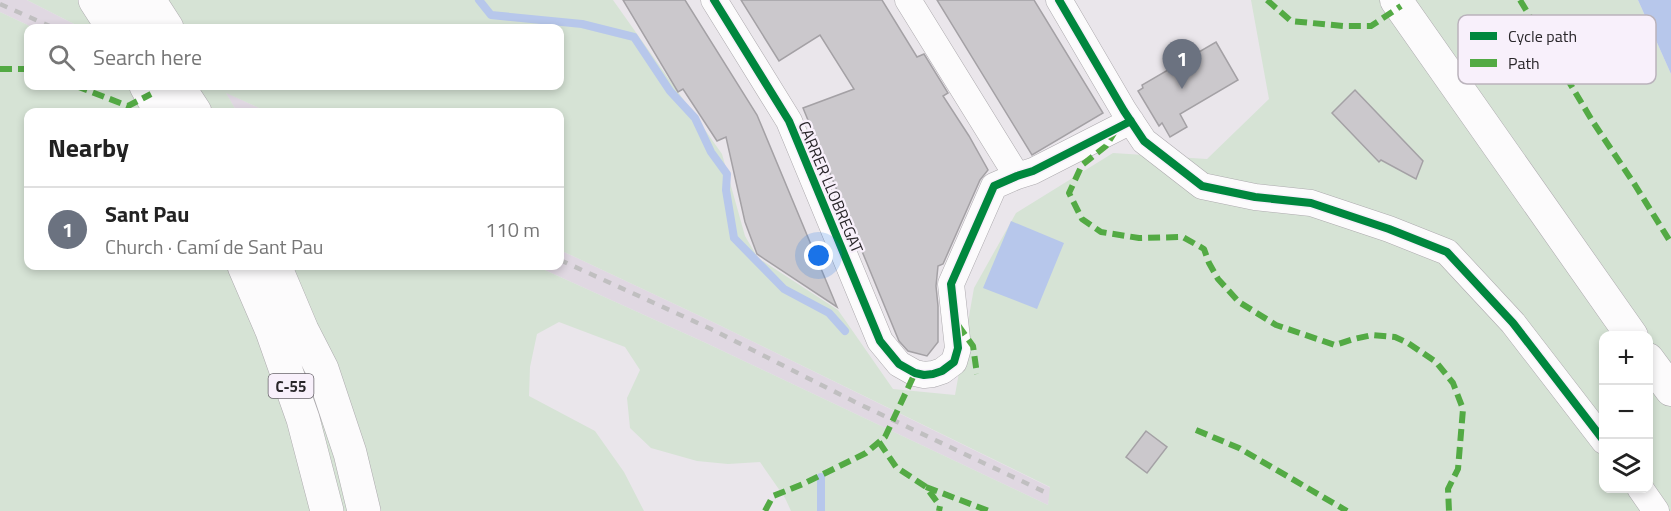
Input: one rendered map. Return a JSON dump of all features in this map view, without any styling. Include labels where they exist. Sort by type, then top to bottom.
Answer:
[{"type":"highway","points":[[95,0],[110,24]]},
{"type":"highway","points":[[122,0],[137,24]]},
{"type":"highway","points":[[149,0],[164,24]]},
{"type":"highway","points":[[148,90],[159,108]]},
{"type":"highway","points":[[181,90],[192,108]]},
{"type":"highway","points":[[203,90],[214,108]]},
{"type":"highway","name":"C-55","points":[[245,270],[272,331],[303,419],[327,511]]},
{"type":"highway","name":"C-55","points":[[277,270],[302,330],[322,369],[351,453],[364,511]]},
{"type":"highway","points":[[290,270],[296,282],[322,369]]},
{"type":"main road","points":[[1396,0],[1628,331]]},
{"type":"main road","points":[[1653,366],[1671,390]]},
{"type":"street","name":"CARRER LLOBREGAT","points":[[714,0],[789,121],[880,341],[899,364],[915,373],[933,374],[954,362],[958,348],[951,284],[994,186],[1017,176]]},
{"type":"street","points":[[908,0],[1017,176],[1033,171],[1131,121]]},
{"type":"street","points":[[1059,0],[1144,141],[1202,186],[1255,197],[1311,203],[1389,229],[1447,252],[1514,323],[1602,439]]},
{"type":"street","points":[[1643,493],[1656,511]]},
{"type":"shaded area","points":[[0,0],[27,0],[74,24],[26,24],[0,12]]},
{"type":"shaded area","points":[[225,92],[259,108],[235,108]]},
{"type":"shaded area","points":[[564,252],[715,323],[1051,488],[1048,505],[706,343],[545,270],[564,270]]},
{"type":"green space","points":[[27,0],[613,0],[722,154],[745,236],[758,258],[838,310],[893,389],[955,395],[974,288],[1016,213],[1113,153],[1207,159],[1269,99],[1251,0],[1638,0],[1645,15],[1458,15],[1458,84],[1656,84],[1656,40],[1671,74],[1671,511],[791,511],[785,498],[760,462],[728,464],[697,461],[651,448],[630,428],[627,398],[640,370],[625,347],[559,322],[537,334],[530,367],[529,396],[595,431],[624,472],[644,511],[0,511],[0,12],[26,24],[24,90],[564,90],[564,24],[74,24]],"holes":[[[226,93],[259,108],[564,108],[564,252],[1050,487],[1048,505],[706,343],[545,270],[24,270],[24,108],[235,108]]]},
{"type":"water","points":[[1638,0],[1671,0],[1671,74],[1656,40],[1656,15],[1645,15]]},
{"type":"water","points":[[1011,221],[1064,243],[1037,309],[983,288]]},
{"type":"building","points":[[623,0],[685,0],[757,115],[837,307],[757,254],[745,222],[726,137],[717,141],[683,89],[678,92]]},
{"type":"building","points":[[741,0],[882,0],[917,57],[924,54],[948,93],[943,96],[988,170],[980,180],[943,264],[938,266],[936,286],[938,342],[927,356],[908,351],[899,341],[803,108],[854,89],[820,35],[779,61]]},
{"type":"building","points":[[937,0],[1034,0],[1103,113],[1032,155]]},
{"type":"building","points":[[1216,42],[1238,80],[1180,114],[1187,127],[1170,137],[1162,123],[1159,126],[1138,91],[1143,88],[1142,85]]},
{"type":"building","points":[[1355,90],[1423,161],[1416,179],[1381,160],[1379,162],[1332,113]]},
{"type":"building","points":[[1146,431],[1167,447],[1147,473],[1126,457]]},
{"type":"waterway","points":[[479,0],[491,15],[582,24],[634,37],[670,91],[695,118],[711,152],[727,174],[726,190],[734,238],[784,289],[829,313],[845,331]]},
{"type":"waterway","points":[[821,477],[821,511]]},
{"type":"railway","points":[[0,4],[45,24]]},
{"type":"railway","points":[[564,262],[711,329],[857,403],[1049,494]]},
{"type":"marked path","points":[[1267,0],[1291,21],[1343,26],[1371,26],[1401,6]]},
{"type":"marked path","points":[[1520,0],[1529,15]]},
{"type":"marked path","points":[[0,69],[24,69]]},
{"type":"marked path","points":[[1570,84],[1671,243]]},
{"type":"marked path","points":[[86,90],[128,106],[151,94]]},
{"type":"marked path","points":[[1116,130],[1106,146],[1082,165],[1069,193],[1082,219],[1101,232],[1139,238],[1183,237],[1204,249],[1218,279],[1239,302],[1276,325],[1335,345],[1372,335],[1395,337],[1436,362],[1453,383],[1463,409],[1458,469],[1448,489],[1449,511]]},
{"type":"marked path","points":[[958,325],[973,346],[977,374]]},
{"type":"marked path","points":[[765,511],[773,496],[866,453],[885,437],[915,373]]},
{"type":"marked path","points":[[1196,430],[1239,448],[1347,511]]},
{"type":"marked path","points":[[879,442],[896,467],[926,487],[940,506],[939,511]]},
{"type":"marked path","points":[[926,487],[989,511]]},
{"type":"cycle path","points":[[714,0],[789,121],[880,341],[899,364],[915,373],[933,374],[942,371],[954,362],[958,348],[951,284],[994,186],[1033,171],[1131,121]]},
{"type":"cycle path","points":[[1059,0],[1144,141],[1202,186],[1255,197],[1311,203],[1389,229],[1447,252],[1513,323],[1602,439]]},
{"type":"place","name":"Sant Pau","points":[[1182,89]]}]
